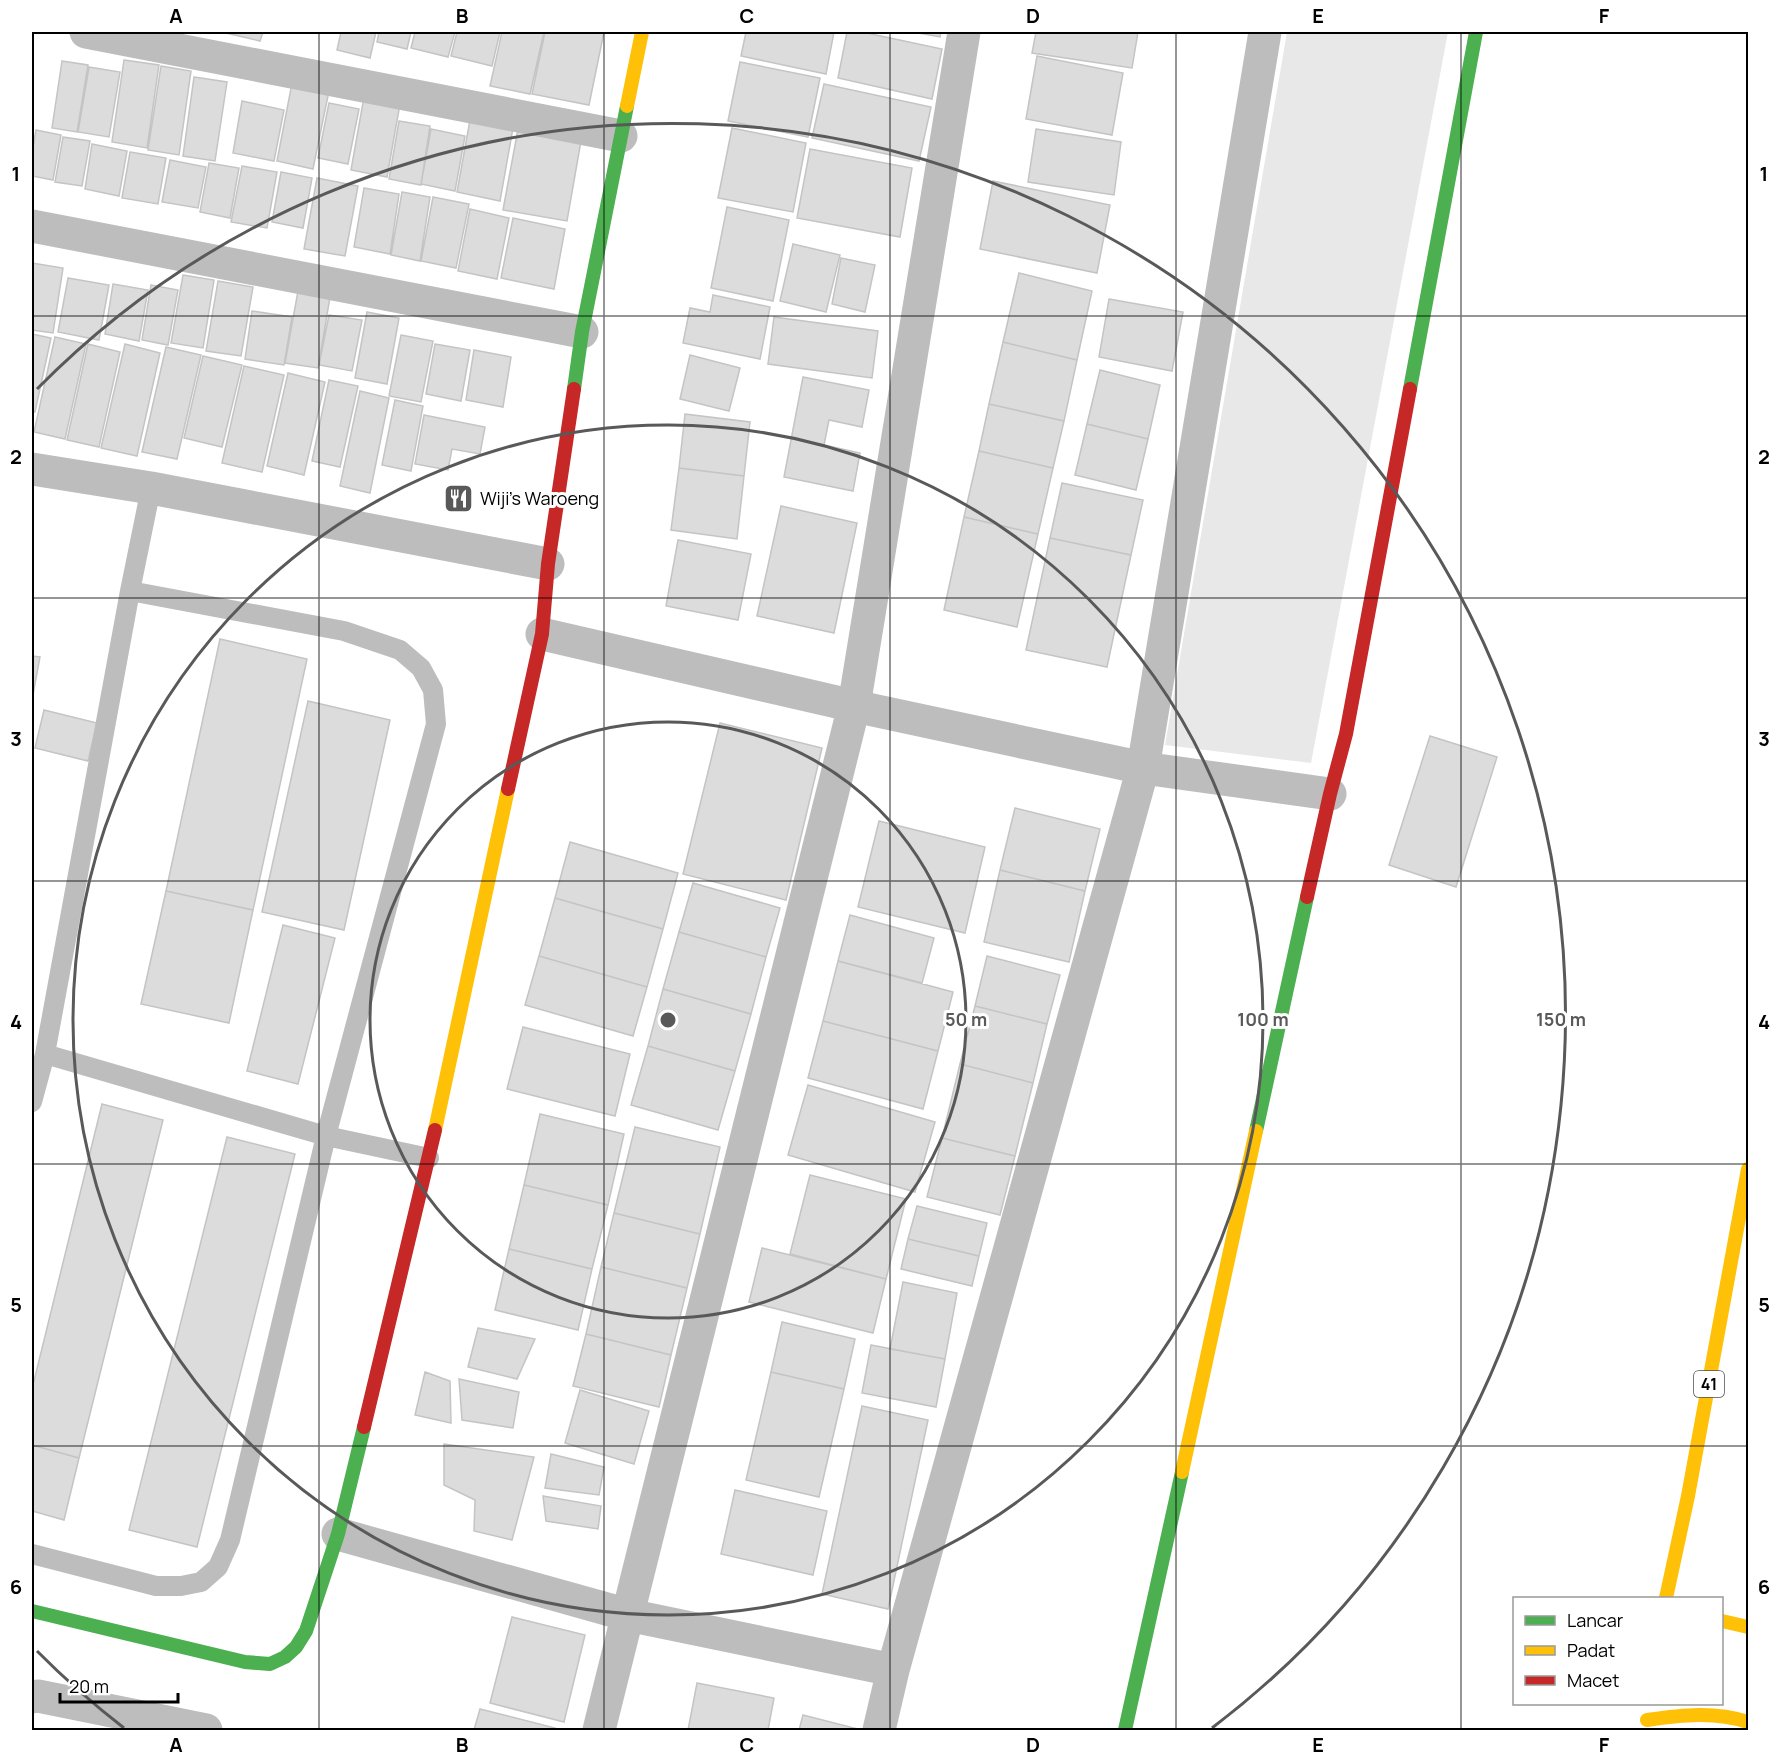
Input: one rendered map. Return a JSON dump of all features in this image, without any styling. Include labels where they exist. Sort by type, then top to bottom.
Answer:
[{"type":"main road","points":[[32,1611],[245,1662],[270,1664],[285,1657],[296,1647],[306,1631],[338,1534],[429,1158],[542,634],[548,564],[582,332],[642,32]]},
{"type":"main road","points":[[1125,1731],[1330,795],[1346,734],[1476,32]]},
{"type":"main road","name":"41","points":[[1666,1597],[1688,1496],[1749,1169]]},
{"type":"main road","points":[[1669,1580],[1682,1593]]},
{"type":"main road","points":[[1723,1621],[1749,1627]]},
{"type":"main road","points":[[1650,1705],[1646,1725],[1701,1713],[1730,1715],[1749,1722]]},
{"type":"street","points":[[86,32],[621,136]]},
{"type":"street","points":[[599,1731],[854,706],[964,32]]},
{"type":"street","points":[[879,1731],[893,1670],[1143,768],[1265,32]]},
{"type":"street","points":[[32,226],[582,332]]},
{"type":"street","points":[[32,469],[548,564]]},
{"type":"street","points":[[542,634],[854,706],[1143,768],[1330,795]]},
{"type":"street","points":[[338,1534],[628,1615],[893,1670]]},
{"type":"street","points":[[32,1697],[38,1696],[206,1731]]},
{"type":"lane","points":[[32,1102],[45,1054],[150,489]]},
{"type":"lane","points":[[32,1554],[156,1586],[182,1586],[201,1582],[218,1567],[230,1540],[326,1136],[436,724],[434,690],[421,668],[400,650],[344,631],[130,591]]},
{"type":"lane","points":[[45,1054],[326,1136],[429,1158]]},
{"type":"shaded area","points":[[1287,32],[1448,32],[1311,763],[1165,745]]},
{"type":"building","points":[[227,32],[263,32],[260,41]]},
{"type":"building","points":[[341,32],[376,32],[370,58],[337,50]]},
{"type":"building","points":[[379,32],[411,32],[407,49],[377,42]]},
{"type":"building","points":[[415,32],[455,32],[448,57],[411,48]]},
{"type":"building","points":[[457,32],[500,32],[492,66],[451,56]]},
{"type":"building","points":[[502,32],[544,32],[530,94],[490,86]]},
{"type":"building","points":[[545,32],[604,32],[589,105],[532,94]]},
{"type":"building","points":[[746,32],[834,32],[826,74],[741,56]]},
{"type":"building","points":[[847,32],[862,32],[942,49],[932,99],[838,78]]},
{"type":"building","points":[[913,32],[941,32],[940,37]]},
{"type":"building","points":[[1036,32],[1138,32],[1132,68],[1032,53]]},
{"type":"building","points":[[1037,56],[1123,73],[1112,135],[1026,119]]},
{"type":"building","points":[[124,60],[159,65],[147,148],[112,142]]},
{"type":"building","points":[[62,61],[88,65],[77,132],[52,128]]},
{"type":"building","points":[[740,62],[820,78],[808,137],[728,121]]},
{"type":"building","points":[[161,66],[191,71],[179,155],[148,150]]},
{"type":"building","points":[[89,67],[120,72],[109,137],[78,132]]},
{"type":"building","points":[[194,77],[227,82],[215,161],[183,156]]},
{"type":"building","points":[[293,78],[330,86],[313,169],[277,161]]},
{"type":"building","points":[[824,84],[931,107],[919,161],[812,138]]},
{"type":"building","points":[[364,97],[400,104],[387,177],[351,170]]},
{"type":"building","points":[[242,101],[284,110],[274,161],[233,153]]},
{"type":"building","points":[[329,103],[359,109],[348,164],[318,158]]},
{"type":"building","points":[[470,120],[513,128],[500,201],[457,192]]},
{"type":"building","points":[[399,121],[430,126],[421,185],[389,179]]},
{"type":"building","points":[[732,128],[806,143],[793,212],[718,198]]},
{"type":"building","points":[[431,129],[465,136],[455,191],[421,184]]},
{"type":"building","points":[[518,129],[581,141],[567,221],[503,210]]},
{"type":"building","points":[[1036,129],[1121,142],[1114,195],[1028,182]]},
{"type":"building","points":[[36,130],[61,135],[53,180],[32,176],[32,153]]},
{"type":"building","points":[[63,137],[90,141],[82,186],[55,182]]},
{"type":"building","points":[[92,144],[127,151],[119,196],[85,189]]},
{"type":"building","points":[[810,149],[912,168],[900,237],[797,218]]},
{"type":"building","points":[[130,152],[166,158],[158,204],[122,198]]},
{"type":"building","points":[[170,160],[206,167],[198,208],[162,202]]},
{"type":"building","points":[[209,163],[239,168],[230,218],[200,212]]},
{"type":"building","points":[[242,166],[277,172],[267,228],[231,222]]},
{"type":"building","points":[[281,172],[312,178],[303,228],[272,222]]},
{"type":"building","points":[[317,178],[358,186],[345,256],[304,249]]},
{"type":"building","points":[[993,181],[1110,205],[1097,273],[980,249]]},
{"type":"building","points":[[364,188],[399,194],[390,254],[354,247]]},
{"type":"building","points":[[402,192],[430,197],[420,261],[391,255]]},
{"type":"building","points":[[433,197],[469,204],[456,268],[421,261]]},
{"type":"building","points":[[727,207],[789,220],[773,301],[711,288]]},
{"type":"building","points":[[470,209],[509,218],[497,279],[458,271]]},
{"type":"building","points":[[513,218],[565,229],[554,289],[501,278]]},
{"type":"building","points":[[793,244],[840,255],[826,312],[780,301]]},
{"type":"building","points":[[841,258],[875,265],[865,312],[832,304]]},
{"type":"building","points":[[32,263],[63,268],[53,333],[32,330]]},
{"type":"building","points":[[1019,273],[1092,291],[1077,360],[1003,342]]},
{"type":"building","points":[[183,275],[214,280],[203,348],[171,343]]},
{"type":"building","points":[[68,278],[109,285],[99,340],[58,332]]},
{"type":"building","points":[[218,281],[253,287],[241,356],[206,351]]},
{"type":"building","points":[[113,284],[148,290],[139,341],[105,334]]},
{"type":"building","points":[[151,285],[178,290],[168,345],[142,340]]},
{"type":"building","points":[[298,291],[330,297],[318,368],[285,363]]},
{"type":"building","points":[[713,295],[770,307],[760,359],[683,343],[690,308],[710,312]]},
{"type":"building","points":[[1109,299],[1183,312],[1172,371],[1099,357]]},
{"type":"building","points":[[252,311],[292,317],[284,365],[245,359]]},
{"type":"building","points":[[367,312],[399,318],[387,384],[355,378]]},
{"type":"building","points":[[329,315],[362,320],[352,371],[319,365]]},
{"type":"building","points":[[774,317],[878,331],[872,378],[768,364]]},
{"type":"building","points":[[32,334],[51,338],[35,412],[32,412]]},
{"type":"building","points":[[401,335],[433,341],[421,402],[389,396]]},
{"type":"building","points":[[55,337],[86,344],[65,439],[34,432]]},
{"type":"building","points":[[1003,342],[1077,360],[1064,421],[989,404]]},
{"type":"building","points":[[88,344],[120,352],[99,447],[67,440]]},
{"type":"building","points":[[125,344],[160,353],[137,456],[101,448]]},
{"type":"building","points":[[435,344],[470,350],[461,401],[426,394]]},
{"type":"building","points":[[166,347],[201,355],[177,459],[142,452]]},
{"type":"building","points":[[474,350],[511,357],[503,407],[466,400]]},
{"type":"building","points":[[690,355],[740,368],[729,411],[680,399]]},
{"type":"building","points":[[203,356],[242,365],[222,447],[184,438]]},
{"type":"building","points":[[244,366],[284,375],[262,472],[222,463]]},
{"type":"building","points":[[1100,370],[1160,385],[1148,439],[1087,424]]},
{"type":"building","points":[[288,373],[325,382],[304,475],[267,466]]},
{"type":"building","points":[[803,377],[869,390],[862,427],[829,420],[824,445],[860,453],[853,491],[784,477]]},
{"type":"building","points":[[329,380],[358,386],[340,467],[312,461]]},
{"type":"building","points":[[360,391],[389,398],[370,493],[340,486]]},
{"type":"building","points":[[395,400],[423,406],[411,471],[382,465]]},
{"type":"building","points":[[989,404],[1064,421],[1053,468],[979,451]]},
{"type":"building","points":[[685,414],[750,422],[744,476],[679,468]]},
{"type":"building","points":[[424,415],[485,427],[480,454],[452,449],[448,470],[415,464]]},
{"type":"building","points":[[1087,424],[1148,439],[1136,490],[1075,475]]},
{"type":"building","points":[[979,451],[1053,468],[1038,534],[964,517]]},
{"type":"building","points":[[679,468],[744,476],[737,539],[671,530]]},
{"type":"building","points":[[1062,483],[1143,500],[1131,555],[1050,538]]},
{"type":"building","points":[[781,506],[857,523],[834,633],[757,616]]},
{"type":"building","points":[[964,517],[1038,534],[1017,627],[944,610]]},
{"type":"building","points":[[1050,538],[1131,555],[1107,667],[1026,650]]},
{"type":"building","points":[[678,540],[751,554],[738,620],[666,606]]},
{"type":"building","points":[[220,639],[307,659],[253,910],[166,891]]},
{"type":"building","points":[[32,656],[40,657],[32,700]]},
{"type":"building","points":[[308,701],[390,720],[344,930],[262,912]]},
{"type":"building","points":[[44,710],[97,723],[88,761],[35,748]]},
{"type":"building","points":[[720,723],[822,748],[786,900],[683,874]]},
{"type":"building","points":[[1430,736],[1497,757],[1456,887],[1389,865]]},
{"type":"building","points":[[1015,808],[1100,829],[1085,891],[1000,870]]},
{"type":"building","points":[[879,821],[985,847],[965,933],[858,907]]},
{"type":"building","points":[[570,842],[678,873],[663,929],[555,898]]},
{"type":"building","points":[[1000,870],[1085,891],[1069,962],[984,942]]},
{"type":"building","points":[[693,883],[780,908],[766,957],[679,932]]},
{"type":"building","points":[[166,891],[253,910],[229,1023],[141,1004]]},
{"type":"building","points":[[555,898],[663,929],[647,987],[539,956]]},
{"type":"building","points":[[850,915],[934,938],[922,983],[838,961]]},
{"type":"building","points":[[283,925],[335,938],[298,1084],[247,1071]]},
{"type":"building","points":[[679,932],[766,957],[751,1014],[663,989]]},
{"type":"building","points":[[539,956],[647,987],[633,1036],[525,1005]]},
{"type":"building","points":[[987,956],[1060,975],[1047,1024],[975,1006]]},
{"type":"building","points":[[838,961],[953,992],[938,1051],[823,1021]]},
{"type":"building","points":[[663,989],[751,1014],[735,1071],[648,1046]]},
{"type":"building","points":[[975,1006],[1047,1024],[1033,1083],[960,1064]]},
{"type":"building","points":[[823,1021],[938,1051],[923,1109],[808,1078]]},
{"type":"building","points":[[523,1027],[630,1054],[615,1116],[507,1089]]},
{"type":"building","points":[[648,1046],[735,1071],[718,1130],[631,1105]]},
{"type":"building","points":[[960,1064],[1033,1083],[1015,1156],[942,1138]]},
{"type":"building","points":[[808,1085],[935,1122],[915,1192],[788,1155]]},
{"type":"building","points":[[102,1104],[163,1120],[79,1458],[32,1445],[32,1389]]},
{"type":"building","points":[[540,1114],[624,1134],[608,1205],[524,1185]]},
{"type":"building","points":[[635,1127],[720,1147],[700,1234],[614,1213]]},
{"type":"building","points":[[227,1137],[295,1154],[197,1547],[129,1530]]},
{"type":"building","points":[[942,1138],[1015,1156],[1000,1215],[927,1197]]},
{"type":"building","points":[[810,1175],[906,1199],[886,1279],[790,1254]]},
{"type":"building","points":[[524,1185],[608,1205],[592,1269],[509,1249]]},
{"type":"building","points":[[917,1206],[987,1223],[979,1256],[908,1239]]},
{"type":"building","points":[[614,1213],[700,1234],[687,1288],[601,1267]]},
{"type":"building","points":[[908,1239],[979,1256],[972,1286],[901,1269]]},
{"type":"building","points":[[762,1248],[886,1279],[873,1333],[749,1302]]},
{"type":"building","points":[[509,1249],[592,1269],[578,1330],[495,1310]]},
{"type":"building","points":[[601,1267],[687,1288],[671,1355],[586,1334]]},
{"type":"building","points":[[903,1282],[957,1293],[945,1359],[890,1349]]},
{"type":"building","points":[[782,1322],[855,1339],[844,1389],[771,1372]]},
{"type":"building","points":[[478,1328],[535,1339],[517,1379],[468,1367]]},
{"type":"building","points":[[586,1334],[671,1355],[659,1407],[573,1386]]},
{"type":"building","points":[[871,1345],[945,1359],[936,1407],[862,1393]]},
{"type":"building","points":[[425,1372],[450,1381],[451,1423],[415,1415]]},
{"type":"building","points":[[771,1372],[844,1389],[819,1497],[746,1480]]},
{"type":"building","points":[[459,1379],[519,1392],[513,1428],[462,1420]]},
{"type":"building","points":[[580,1390],[649,1411],[634,1464],[565,1443]]},
{"type":"building","points":[[862,1406],[928,1420],[888,1609],[822,1594]]},
{"type":"building","points":[[444,1444],[534,1457],[512,1540],[474,1531],[475,1500],[444,1485]]},
{"type":"building","points":[[32,1445],[79,1458],[64,1520],[32,1511]]},
{"type":"building","points":[[551,1454],[604,1467],[599,1495],[545,1488]]},
{"type":"building","points":[[735,1490],[827,1511],[813,1575],[721,1554]]},
{"type":"building","points":[[543,1496],[601,1506],[598,1529],[546,1521]]},
{"type":"building","points":[[512,1617],[585,1635],[564,1722],[490,1703]]},
{"type":"building","points":[[697,1683],[774,1698],[768,1730],[688,1730]]},
{"type":"building","points":[[480,1709],[555,1728],[555,1730],[474,1730]]},
{"type":"building","points":[[803,1715],[858,1729],[858,1730],[799,1730]]},
{"type":"traffic: fast","points":[[1410,389],[1476,32]]},
{"type":"traffic: fast","points":[[574,389],[582,332],[627,106]]},
{"type":"traffic: fast","points":[[1256,1131],[1307,897]]},
{"type":"traffic: fast","points":[[32,1611],[245,1662],[270,1664],[285,1657],[296,1647],[306,1631],[338,1534],[364,1427]]},
{"type":"traffic: fast","points":[[1125,1730],[1182,1472]]},
{"type":"traffic: slow","points":[[627,106],[642,32]]},
{"type":"traffic: slow","points":[[435,1130],[508,789]]},
{"type":"traffic: slow","points":[[1182,1472],[1256,1131]]},
{"type":"traffic: slow","points":[[1666,1597],[1688,1496],[1748,1169]]},
{"type":"traffic: slow","points":[[1723,1621],[1748,1627]]},
{"type":"traffic: slow","points":[[1647,1720],[1710,1715],[1748,1722]]},
{"type":"traffic: jam","points":[[508,789],[542,634],[548,564],[574,389]]},
{"type":"traffic: jam","points":[[1307,897],[1346,734],[1410,389]]},
{"type":"traffic: jam","points":[[364,1427],[435,1130]]},
{"type":"place","name":"Wiji's Waroeng","points":[[459,498]]}]
